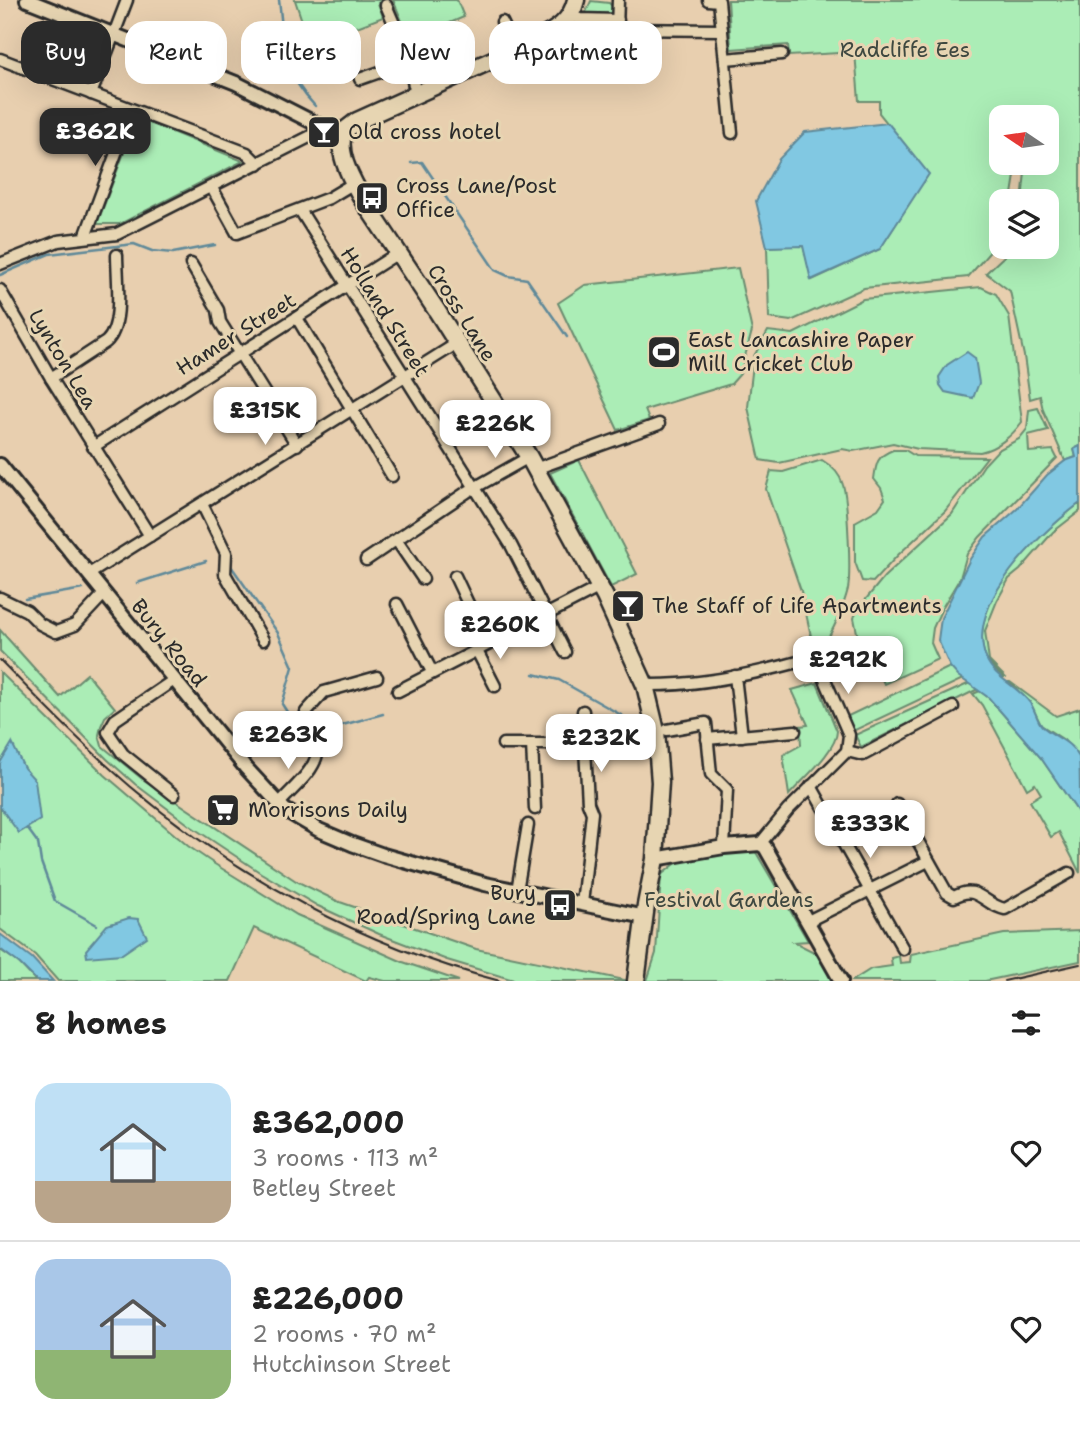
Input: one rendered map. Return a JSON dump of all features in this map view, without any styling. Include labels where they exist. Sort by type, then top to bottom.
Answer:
[{"type":"main road","points":[[566,21],[576,0]]},
{"type":"main road","points":[[342,137],[357,121],[489,61]]},
{"type":"main road","name":"Cross Lane","points":[[342,137],[342,154],[354,183],[532,463],[600,587],[645,685],[662,734],[655,859],[636,981]]},
{"type":"street","points":[[27,0],[236,83],[342,137]]},
{"type":"street","points":[[90,94],[127,0]]},
{"type":"street","points":[[617,21],[618,0]]},
{"type":"street","points":[[708,0],[719,1],[732,133]]},
{"type":"street","points":[[386,5],[393,21]]},
{"type":"street","points":[[570,16],[595,21]]},
{"type":"street","points":[[662,27],[722,30]]},
{"type":"street","points":[[725,59],[782,54]]},
{"type":"street","points":[[0,60],[247,153],[258,164]]},
{"type":"street","points":[[414,84],[416,93]]},
{"type":"street","points":[[85,237],[132,110]]},
{"type":"street","points":[[0,264],[58,241],[117,234],[258,164],[317,133],[321,127]]},
{"type":"street","points":[[212,188],[237,233],[330,198],[354,183]]},
{"type":"street","name":"Holland Street","points":[[299,210],[511,545],[565,652]]},
{"type":"street","name":"Hamer Street","points":[[93,447],[398,253]]},
{"type":"street","points":[[51,378],[106,342],[112,334],[117,318],[117,255]]},
{"type":"street","points":[[191,264],[239,353],[297,444]]},
{"type":"street","name":"Lynton Lea","points":[[0,290],[93,447],[150,536]]},
{"type":"street","points":[[297,318],[392,476]]},
{"type":"street","points":[[89,574],[456,344]]},
{"type":"street","points":[[366,560],[475,488],[532,463],[659,424]]},
{"type":"street","name":"Bury Road","points":[[0,465],[174,680],[279,804],[318,830],[373,852],[446,874],[645,918]]},
{"type":"street","points":[[202,504],[226,553],[225,574],[263,640]]},
{"type":"street","points":[[397,541],[423,579]]},
{"type":"street","points":[[454,576],[487,644]]},
{"type":"street","points":[[398,691],[600,587]]},
{"type":"street","points":[[0,598],[27,611],[40,624],[55,632],[75,625],[104,594]]},
{"type":"street","points":[[397,604],[432,672]]},
{"type":"street","points":[[760,844],[846,751],[849,735],[810,645]]},
{"type":"street","points":[[476,649],[495,687]]},
{"type":"street","points":[[645,685],[681,686],[779,668],[809,659]]},
{"type":"street","points":[[735,676],[742,736]]},
{"type":"street","points":[[279,804],[304,778],[318,747],[306,712],[324,692],[377,677]]},
{"type":"street","points":[[174,680],[115,720],[108,732],[123,754],[174,795]]},
{"type":"street","points":[[846,751],[863,755],[953,707]]},
{"type":"street","points":[[582,904],[592,822],[592,813],[588,806],[583,711]]},
{"type":"street","points":[[503,744],[584,744],[662,734],[706,723],[711,774],[724,786],[728,798],[724,847]]},
{"type":"street","points":[[708,739],[794,731]]},
{"type":"street","points":[[532,744],[535,809]]},
{"type":"street","points":[[811,786],[903,949]]},
{"type":"street","points":[[898,804],[947,894],[954,897],[970,891],[995,907],[1005,909],[1069,873]]},
{"type":"street","points":[[517,891],[528,825]]},
{"type":"street","points":[[655,859],[724,847],[760,844],[765,846],[841,981]]},
{"type":"street","points":[[808,921],[928,861]]},
{"type":"green space","points":[[295,0],[384,0],[378,3],[383,17],[361,25],[361,21],[302,21]]},
{"type":"green space","points":[[393,0],[457,0],[464,17],[455,21],[402,21]]},
{"type":"green space","name":"Radcliffe Ees","points":[[728,0],[1080,0],[1080,446],[1074,449],[1076,457],[1065,461],[1043,410],[1040,396],[1030,399],[1010,291],[986,273],[1001,259],[1059,259],[1059,189],[1023,189],[1025,175],[1059,175],[1059,105],[989,105],[989,175],[1015,175],[1013,189],[989,189],[989,253],[968,277],[864,288],[791,321],[769,318],[767,247],[803,245],[812,280],[880,249],[928,174],[879,113],[879,101],[859,101],[855,52],[789,56],[788,45],[731,49]]},
{"type":"green space","points":[[591,1],[609,3],[612,6],[612,14],[588,14],[586,12]]},
{"type":"green space","points":[[140,119],[243,161],[120,224],[97,224],[135,124]]},
{"type":"green space","name":"East Lancashire Paper Mill Cricket Club","points":[[738,268],[752,331],[740,374],[731,384],[645,410],[649,420],[618,430],[558,303],[585,285]]},
{"type":"green space","points":[[981,287],[996,294],[1009,316],[1022,422],[1003,441],[980,452],[918,449],[893,443],[853,451],[842,449],[779,463],[760,460],[748,407],[754,356],[768,331],[793,334],[863,299]]},
{"type":"green space","points":[[1038,408],[1048,430],[1028,435],[1029,452],[1053,450],[1057,458],[980,537],[967,554],[960,578],[933,628],[931,643],[938,659],[884,684],[879,672],[869,671],[864,667],[854,618],[857,610],[884,577],[952,514],[984,465],[998,450],[1019,439],[1027,429],[1029,410]]},
{"type":"green space","points":[[893,450],[905,450],[915,456],[987,457],[945,511],[873,582],[862,581],[855,562],[855,522],[878,509],[885,499],[874,479],[880,458]]},
{"type":"green space","points":[[579,460],[637,574],[611,587],[550,473]]},
{"type":"green space","points":[[822,460],[840,477],[845,493],[849,581],[844,603],[831,633],[824,644],[813,645],[801,591],[766,489],[771,471],[783,472]]},
{"type":"green space","points":[[1080,503],[1080,511],[1053,532],[1009,579],[997,601],[985,631],[989,661],[1003,677],[985,657],[982,635],[986,613],[996,591],[1028,550]]},
{"type":"green space","points":[[0,630],[60,697],[87,674],[115,708],[105,717],[101,726],[99,735],[102,746],[141,778],[296,881],[337,901],[476,949],[629,981],[517,981],[447,960],[379,934],[318,906],[261,873],[192,827],[135,784],[0,651]]},
{"type":"green space","points":[[950,667],[963,679],[853,731],[846,717]]},
{"type":"green space","points":[[0,672],[105,775],[188,846],[213,863],[297,915],[403,962],[459,981],[385,981],[369,977],[366,981],[254,928],[230,981],[58,981],[35,955],[0,929]]},
{"type":"green space","points":[[1008,682],[1056,716],[1080,708],[1080,759],[1064,740],[1041,725],[1030,702]]},
{"type":"green space","points":[[817,683],[837,731],[835,739],[825,756],[789,795],[783,755],[801,745],[800,726],[808,725],[792,690]]},
{"type":"green space","points":[[970,683],[978,689],[861,747],[855,735]]},
{"type":"green space","points":[[980,691],[1041,758],[1080,815],[1080,873],[1059,832],[1051,837],[1030,801],[1041,794],[1035,784],[1027,789],[982,705],[973,694]]},
{"type":"green space","name":"Festival Gardens","points":[[754,849],[808,941],[794,942],[818,954],[834,981],[647,981],[656,953],[661,875],[679,861]]},
{"type":"green space","points":[[1080,931],[1080,961],[985,981],[852,981],[871,969],[892,966],[891,958],[899,956],[900,963],[910,962],[911,954],[1004,934]]},
{"type":"green space","points":[[0,950],[18,962],[36,981],[0,981]]},
{"type":"water","points":[[888,123],[929,174],[880,249],[811,280],[803,246],[767,247],[756,201],[779,159],[805,132]]},
{"type":"water","points":[[967,352],[975,358],[979,383],[973,398],[945,392],[940,385],[939,377],[947,365]]},
{"type":"water","points":[[1080,446],[1080,503],[1046,532],[1010,571],[996,592],[986,615],[982,637],[989,665],[1025,697],[1042,726],[1067,743],[1079,757],[1080,815],[1041,758],[989,698],[950,667],[938,640],[941,618],[970,559],[985,537],[1017,509],[1047,475],[1065,461],[1076,457],[1074,449]]},
{"type":"water","points":[[12,743],[24,768],[35,780],[40,820],[19,833],[0,807],[0,763]]},
{"type":"water","points":[[129,918],[138,919],[147,937],[122,954],[87,957],[86,950],[107,925]]},
{"type":"water","points":[[0,934],[32,958],[53,981],[37,981],[0,949]]},
{"type":"waterway","points":[[279,0],[290,68],[295,80],[315,106]]},
{"type":"waterway","points":[[411,163],[422,162],[495,270],[508,276],[527,279],[567,337]]},
{"type":"waterway","points":[[0,275],[49,254],[134,244],[152,251],[173,253],[215,245]]},
{"type":"waterway","points":[[137,583],[206,561]]},
{"type":"waterway","points":[[231,566],[278,633],[293,667],[282,704],[302,736],[383,714]]},
{"type":"waterway","points":[[25,599],[83,589]]},
{"type":"waterway","points":[[534,674],[559,680],[623,716]]},
{"type":"waterway","points":[[27,828],[38,843],[41,862],[55,901],[97,925]]},
{"type":"tram line","points":[[0,660],[130,786],[214,850],[258,878],[351,928],[400,949],[500,981]]},
{"type":"tram line","points":[[1004,981],[1080,964]]},
{"type":"place","name":"Old cross hotel","points":[[324,132]]},
{"type":"place","name":"Cross Lane/Post Office","points":[[372,198]]},
{"type":"place","name":"East Lancashire Paper Mill Cricket Club","points":[[664,352]]},
{"type":"place","name":"The Staff of Life Apartments","points":[[628,606]]},
{"type":"place","name":"Morrisons Daily","points":[[223,810]]},
{"type":"place","name":"Bury Road/Spring Lane","points":[[560,905]]}]
